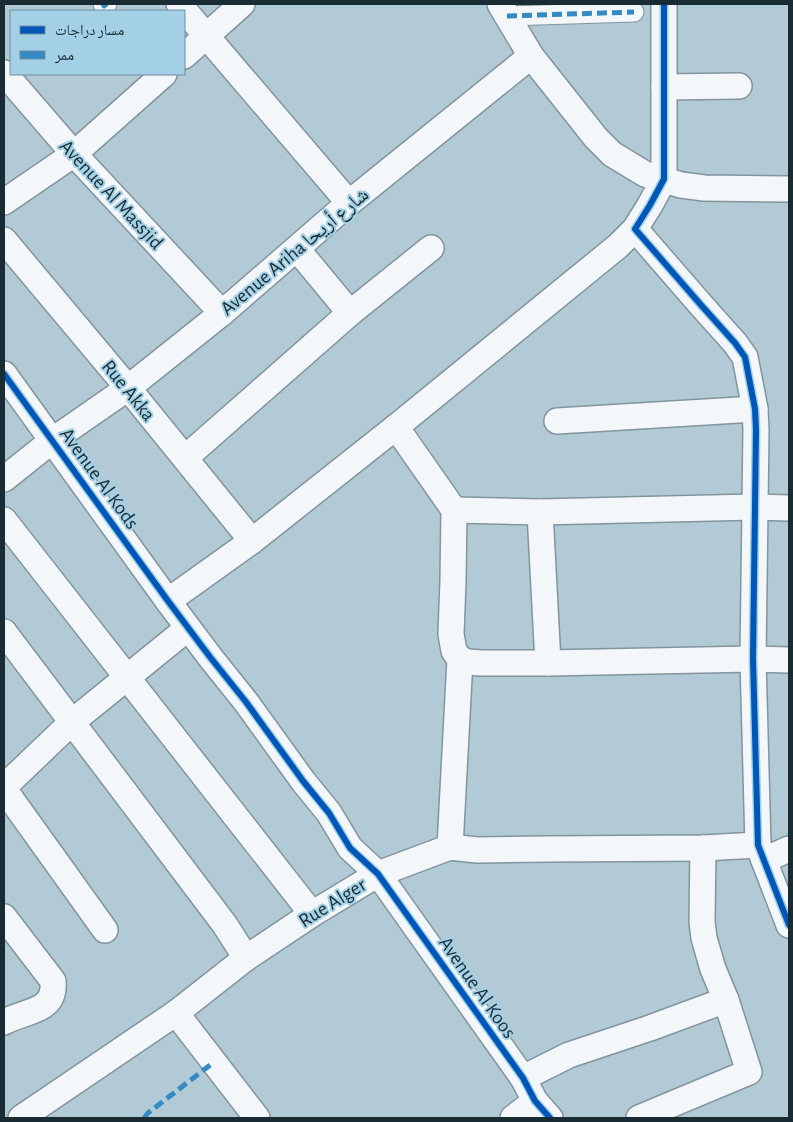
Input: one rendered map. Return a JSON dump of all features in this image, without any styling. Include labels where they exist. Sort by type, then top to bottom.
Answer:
[{"type":"street","points":[[103,4],[104,6],[107,4]]},
{"type":"street","points":[[185,55],[242,4]]},
{"type":"street","points":[[168,601],[252,541],[396,427],[618,246],[635,229],[664,179],[664,4]]},
{"type":"street","points":[[504,10],[634,12]]},
{"type":"street","points":[[504,10],[532,56],[596,138],[612,154],[645,174],[682,185],[704,188],[789,189]]},
{"type":"street","points":[[185,11],[349,204]]},
{"type":"street","name":"Avenue Ariha شارع أريحا","points":[[4,479],[52,440],[128,388],[222,313],[349,204],[532,56]]},
{"type":"street","name":"Avenue Al Massjid","points":[[4,73],[74,154],[222,313]]},
{"type":"street","points":[[4,202],[74,154],[163,75]]},
{"type":"street","points":[[664,87],[739,86]]},
{"type":"street","points":[[635,229],[735,343],[744,357],[755,409],[756,430],[752,659],[761,852],[789,925]]},
{"type":"street","name":"Rue Akka","points":[[4,240],[128,388],[252,541]]},
{"type":"street","points":[[185,458],[350,313],[431,248]]},
{"type":"street","points":[[297,249],[350,313]]},
{"type":"street","name":"Avenue Al Kods","points":[[4,374],[188,628]]},
{"type":"street","points":[[557,421],[755,409]]},
{"type":"street","points":[[396,427],[454,510],[451,634],[454,651],[460,659],[481,663],[789,660]]},
{"type":"street","points":[[454,510],[540,512],[754,507],[789,508]]},
{"type":"street","points":[[540,512],[548,663]]},
{"type":"street","points":[[4,520],[312,914]]},
{"type":"street","points":[[105,930],[4,788],[72,722],[188,628]]},
{"type":"street","name":"Avenue Al Koos","points":[[188,628],[329,813],[350,848],[378,874],[523,1078],[543,1110]]},
{"type":"street","points":[[4,632],[225,926],[246,958]]},
{"type":"street","points":[[450,847],[460,659]]},
{"type":"street","name":"Rue Alger","points":[[21,1118],[176,1013],[246,958],[312,914],[378,874],[450,847],[477,850],[703,848],[761,852]]},
{"type":"street","points":[[639,1118],[749,1072],[704,938],[702,922],[703,848]]},
{"type":"street","points":[[761,852],[789,849]]},
{"type":"street","points":[[4,917],[53,980],[54,989],[51,999],[43,1007],[4,1022]]},
{"type":"street","points":[[523,1078],[569,1055],[726,1000]]},
{"type":"street","points":[[176,1013],[257,1118]]},
{"type":"street","points":[[513,1118],[543,1110]]},
{"type":"marked path","points":[[103,4],[104,6],[107,4]]},
{"type":"marked path","points":[[507,16],[634,12]]},
{"type":"marked path","points":[[144,1118],[214,1062]]},
{"type":"cycle path","points":[[664,4],[664,179],[635,229],[735,343],[745,357],[755,409],[756,430],[753,659],[758,845],[789,925]]},
{"type":"cycle path","points":[[4,374],[168,601],[329,813],[350,848],[378,874],[523,1078],[535,1101],[550,1118]]}]
